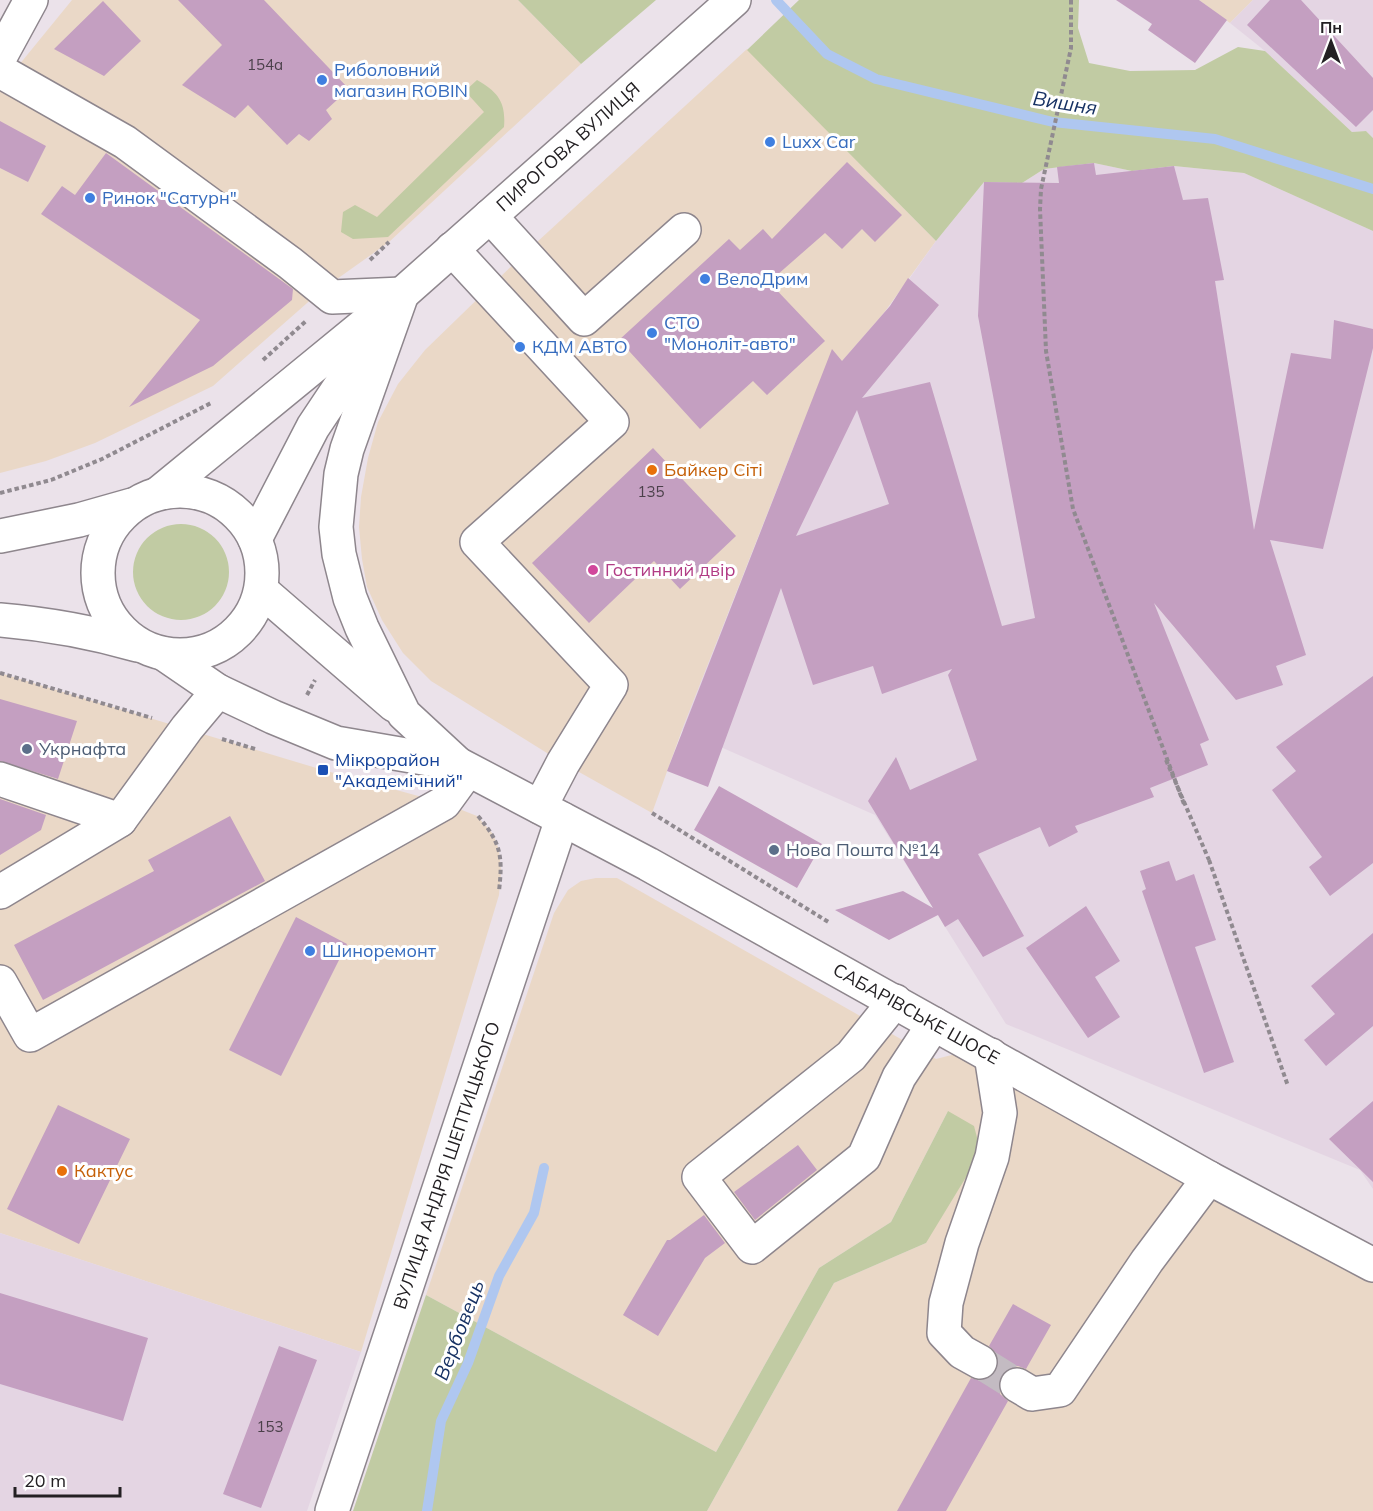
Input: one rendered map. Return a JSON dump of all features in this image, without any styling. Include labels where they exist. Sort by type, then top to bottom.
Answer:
[{"type":"street","points":[[0,57],[31,0]]},
{"type":"street","name":"ПИРОГОВА ВУЛИЦЯ","points":[[7,540],[145,499],[402,294],[725,8]]},
{"type":"street","points":[[0,71],[124,142],[290,263],[332,297],[402,294],[347,449],[341,474],[336,527],[339,554],[350,598],[404,714]]},
{"type":"street","points":[[490,216],[584,319],[684,230]]},
{"type":"street","name":"ВУЛИЦЯ АНДРІЯ ШЕПТИЦЬКОГО","points":[[332,1511],[551,813],[563,763],[611,686],[477,542],[612,422],[452,249]]},
{"type":"street","name":"ПИРОГОВА ВУЛИЦЯ","points":[[255,539],[323,410],[402,294]]},
{"type":"street","points":[[0,620],[97,633],[153,650],[196,653],[226,642],[248,620],[261,590],[261,565],[255,539],[239,515],[216,498],[187,490],[145,499],[112,525],[100,550],[97,579],[104,606],[120,629],[153,650],[218,691],[336,743],[463,767]]},
{"type":"street","points":[[261,590],[463,767]]},
{"type":"street","points":[[0,892],[120,820],[187,728],[218,691]]},
{"type":"street","points":[[0,982],[30,1035],[444,803],[463,767]]},
{"type":"street","name":"САБАРІВСЬКЕ ШОСЕ","points":[[463,767],[648,864],[1209,1178],[1373,1265]]},
{"type":"street","points":[[0,779],[120,820]]},
{"type":"street","points":[[896,1001],[852,1056],[699,1177],[752,1247],[864,1157],[899,1077],[934,1024]]},
{"type":"street","points":[[980,1362],[962,1352],[944,1333],[946,1303],[962,1243],[992,1157],[1000,1113],[991,1054]]},
{"type":"street","points":[[1017,1385],[1032,1394],[1060,1390],[1147,1261],[1209,1178]]},
{"type":"path","points":[[1071,0],[1071,48],[1044,169],[1040,209],[1046,351],[1073,509],[1184,804]]},
{"type":"path","points":[[256,366],[389,242]]},
{"type":"path","points":[[0,494],[51,480],[102,459],[212,402]]},
{"type":"path","points":[[0,673],[264,752]]},
{"type":"path","points":[[1166,760],[1209,860],[1288,1086]]},
{"type":"path","points":[[444,803],[477,816],[493,834],[500,850],[499,895]]},
{"type":"shaded area","points":[[72,0],[518,0],[581,64],[389,242],[323,289],[213,386],[95,443],[46,461],[0,473],[0,70],[10,76]]},
{"type":"shaded area","points":[[1199,0],[1253,0],[1230,23]]},
{"type":"shaded area","points":[[1253,0],[1373,0],[1373,138],[1366,131],[1352,132],[1265,51],[1230,23]]},
{"type":"shaded area","points":[[747,49],[936,241],[802,426],[682,730],[652,813],[563,763],[431,681],[403,653],[382,620],[367,587],[359,527],[361,497],[378,422],[398,384],[425,350],[524,254]]},
{"type":"shaded area","points":[[1094,163],[1132,171],[1174,166],[1244,173],[1373,231],[1373,1189],[1360,1170],[1006,1024],[875,815],[682,730],[802,426],[836,368],[890,306],[936,241],[984,182],[1022,183],[1044,169]]},
{"type":"shaded area","points":[[0,673],[323,770],[444,803],[477,816],[493,834],[499,850],[501,871],[499,895],[361,1352],[0,1233]]},
{"type":"shaded area","points":[[617,878],[936,1059],[979,1048],[1373,1265],[1373,1511],[707,1511],[834,1283],[926,1243],[948,1111],[891,1222],[819,1268],[716,1452],[426,1295],[554,913],[568,890],[581,881]]},
{"type":"shaded area","points":[[0,1233],[361,1352],[307,1511],[0,1511]]},
{"type":"green space","points":[[518,0],[656,0],[581,64]]},
{"type":"green space","points":[[799,0],[1079,0],[1078,28],[1089,63],[1130,71],[1195,70],[1238,47],[1265,51],[1352,132],[1366,131],[1373,138],[1373,231],[1244,173],[1174,166],[1132,171],[1094,163],[1044,169],[1022,183],[984,182],[936,241],[747,50]]},
{"type":"green space","points":[[477,80],[490,89],[502,104],[504,127],[388,237],[353,239],[341,232],[343,212],[355,205],[377,217],[484,112],[465,91]]},
{"type":"green space","points":[[181,524],[199,528],[215,538],[225,554],[229,572],[225,590],[215,606],[199,616],[181,620],[163,616],[147,606],[137,590],[133,572],[137,554],[147,538],[163,528]]},
{"type":"green space","points":[[948,1111],[974,1126],[979,1145],[974,1164],[926,1243],[834,1283],[707,1511],[353,1511],[426,1295],[716,1452],[819,1268],[891,1222]]},
{"type":"building","points":[[178,0],[264,0],[349,89],[326,110],[332,119],[309,141],[299,134],[287,145],[248,105],[235,118],[182,85],[222,45]]},
{"type":"building","points":[[1116,0],[1199,0],[1227,20],[1195,63],[1148,30],[1152,24]]},
{"type":"building","points":[[1270,0],[1301,0],[1373,78],[1373,110],[1356,127],[1247,25]]},
{"type":"building","points":[[103,1],[141,41],[104,76],[54,49]]},
{"type":"building","points":[[0,121],[46,146],[28,182],[0,168]]},
{"type":"building","points":[[106,153],[293,289],[292,300],[213,366],[129,407],[200,320],[41,214],[62,186],[75,195]]},
{"type":"building","points":[[847,162],[902,215],[875,242],[862,229],[842,249],[825,233],[769,282],[825,341],[767,395],[753,381],[700,429],[619,340],[729,239],[740,250],[763,229],[772,239]]},
{"type":"building","points":[[1094,163],[1096,175],[1174,166],[1183,200],[1208,198],[1224,280],[1215,281],[1254,530],[1291,353],[1331,359],[1334,320],[1373,329],[1373,348],[1323,549],[1270,540],[1306,655],[1276,666],[1283,685],[1236,700],[1154,603],[1209,740],[1200,744],[1208,765],[1150,788],[1154,797],[1075,826],[1078,832],[1049,847],[1040,827],[978,854],[1024,936],[983,957],[958,919],[945,927],[938,915],[889,940],[835,910],[903,891],[933,908],[868,801],[896,757],[910,790],[977,760],[948,675],[952,669],[882,694],[873,666],[813,685],[781,588],[708,787],[667,771],[832,349],[842,361],[890,306],[908,278],[939,305],[862,398],[930,382],[1002,626],[1035,618],[978,316],[984,182],[1059,183],[1057,167]],"holes":[[[857,410],[889,504],[796,536]]]},
{"type":"building","points":[[653,448],[736,536],[680,589],[654,561],[589,623],[532,563]]},
{"type":"building","points":[[1373,676],[1373,863],[1330,896],[1309,867],[1322,857],[1272,790],[1296,771],[1276,747]]},
{"type":"building","points":[[0,699],[77,721],[58,779],[0,761]]},
{"type":"building","points":[[719,786],[822,844],[797,888],[694,830]]},
{"type":"building","points":[[0,799],[46,815],[41,830],[0,855]]},
{"type":"building","points":[[230,816],[265,881],[43,1000],[14,945],[154,871],[148,860]]},
{"type":"building","points":[[1169,861],[1176,881],[1194,874],[1216,940],[1195,947],[1234,1062],[1204,1073],[1142,891],[1146,889],[1140,871]]},
{"type":"building","points":[[1086,906],[1120,961],[1095,977],[1120,1017],[1088,1038],[1026,948]]},
{"type":"building","points":[[296,917],[347,944],[281,1076],[229,1050]]},
{"type":"building","points":[[1373,933],[1373,1026],[1326,1066],[1304,1040],[1335,1014],[1311,986]]},
{"type":"building","points":[[1373,1101],[1373,1182],[1329,1139]]},
{"type":"building","points":[[58,1105],[130,1139],[79,1244],[7,1209]]},
{"type":"building","points":[[798,1145],[817,1170],[755,1220],[734,1192]]},
{"type":"building","points":[[704,1215],[725,1243],[705,1258],[658,1336],[623,1315],[667,1240]]},
{"type":"building","points":[[0,1293],[148,1338],[123,1421],[0,1384]]},
{"type":"building","points":[[1013,1304],[1051,1325],[1026,1369],[1018,1366],[1008,1368],[1001,1376],[998,1384],[1000,1394],[1008,1401],[946,1511],[897,1511],[971,1378],[981,1381],[990,1378],[996,1372],[999,1361],[996,1353],[989,1346]]},
{"type":"building","points":[[279,1346],[317,1360],[261,1508],[223,1494]]},
{"type":"waterway","name":"Вишня","points":[[776,0],[827,54],[876,79],[1053,122],[1215,139],[1373,189]]},
{"type":"waterway","name":"Вербовець","points":[[427,1511],[441,1421],[468,1363],[499,1276],[534,1213],[544,1168]]},
{"type":"tunnel","points":[[980,1362],[1017,1385]]},
{"type":"place","name":"Риболовний магазин ROBIN","points":[[322,80]]},
{"type":"place","name":"Luxx Car","points":[[770,142]]},
{"type":"place","name":"Ринок \"Сатурн\"","points":[[90,198]]},
{"type":"place","name":"ВелоДрим","points":[[705,279]]},
{"type":"place","name":"СТО \"Моноліт-авто\"","points":[[652,333]]},
{"type":"place","name":"КДМ АВТО","points":[[520,347]]},
{"type":"place","name":"Байкер Сіті","points":[[652,470]]},
{"type":"place","name":"Гостинний двір","points":[[593,570]]},
{"type":"place","name":"Укрнафта","points":[[27,749]]},
{"type":"place","name":"Мікрорайон \"Академічний\"","points":[[323,770]]},
{"type":"place","name":"Нова Пошта №14","points":[[774,850]]},
{"type":"place","name":"Шиноремонт","points":[[310,951]]},
{"type":"place","name":"Кактус","points":[[62,1171]]}]
